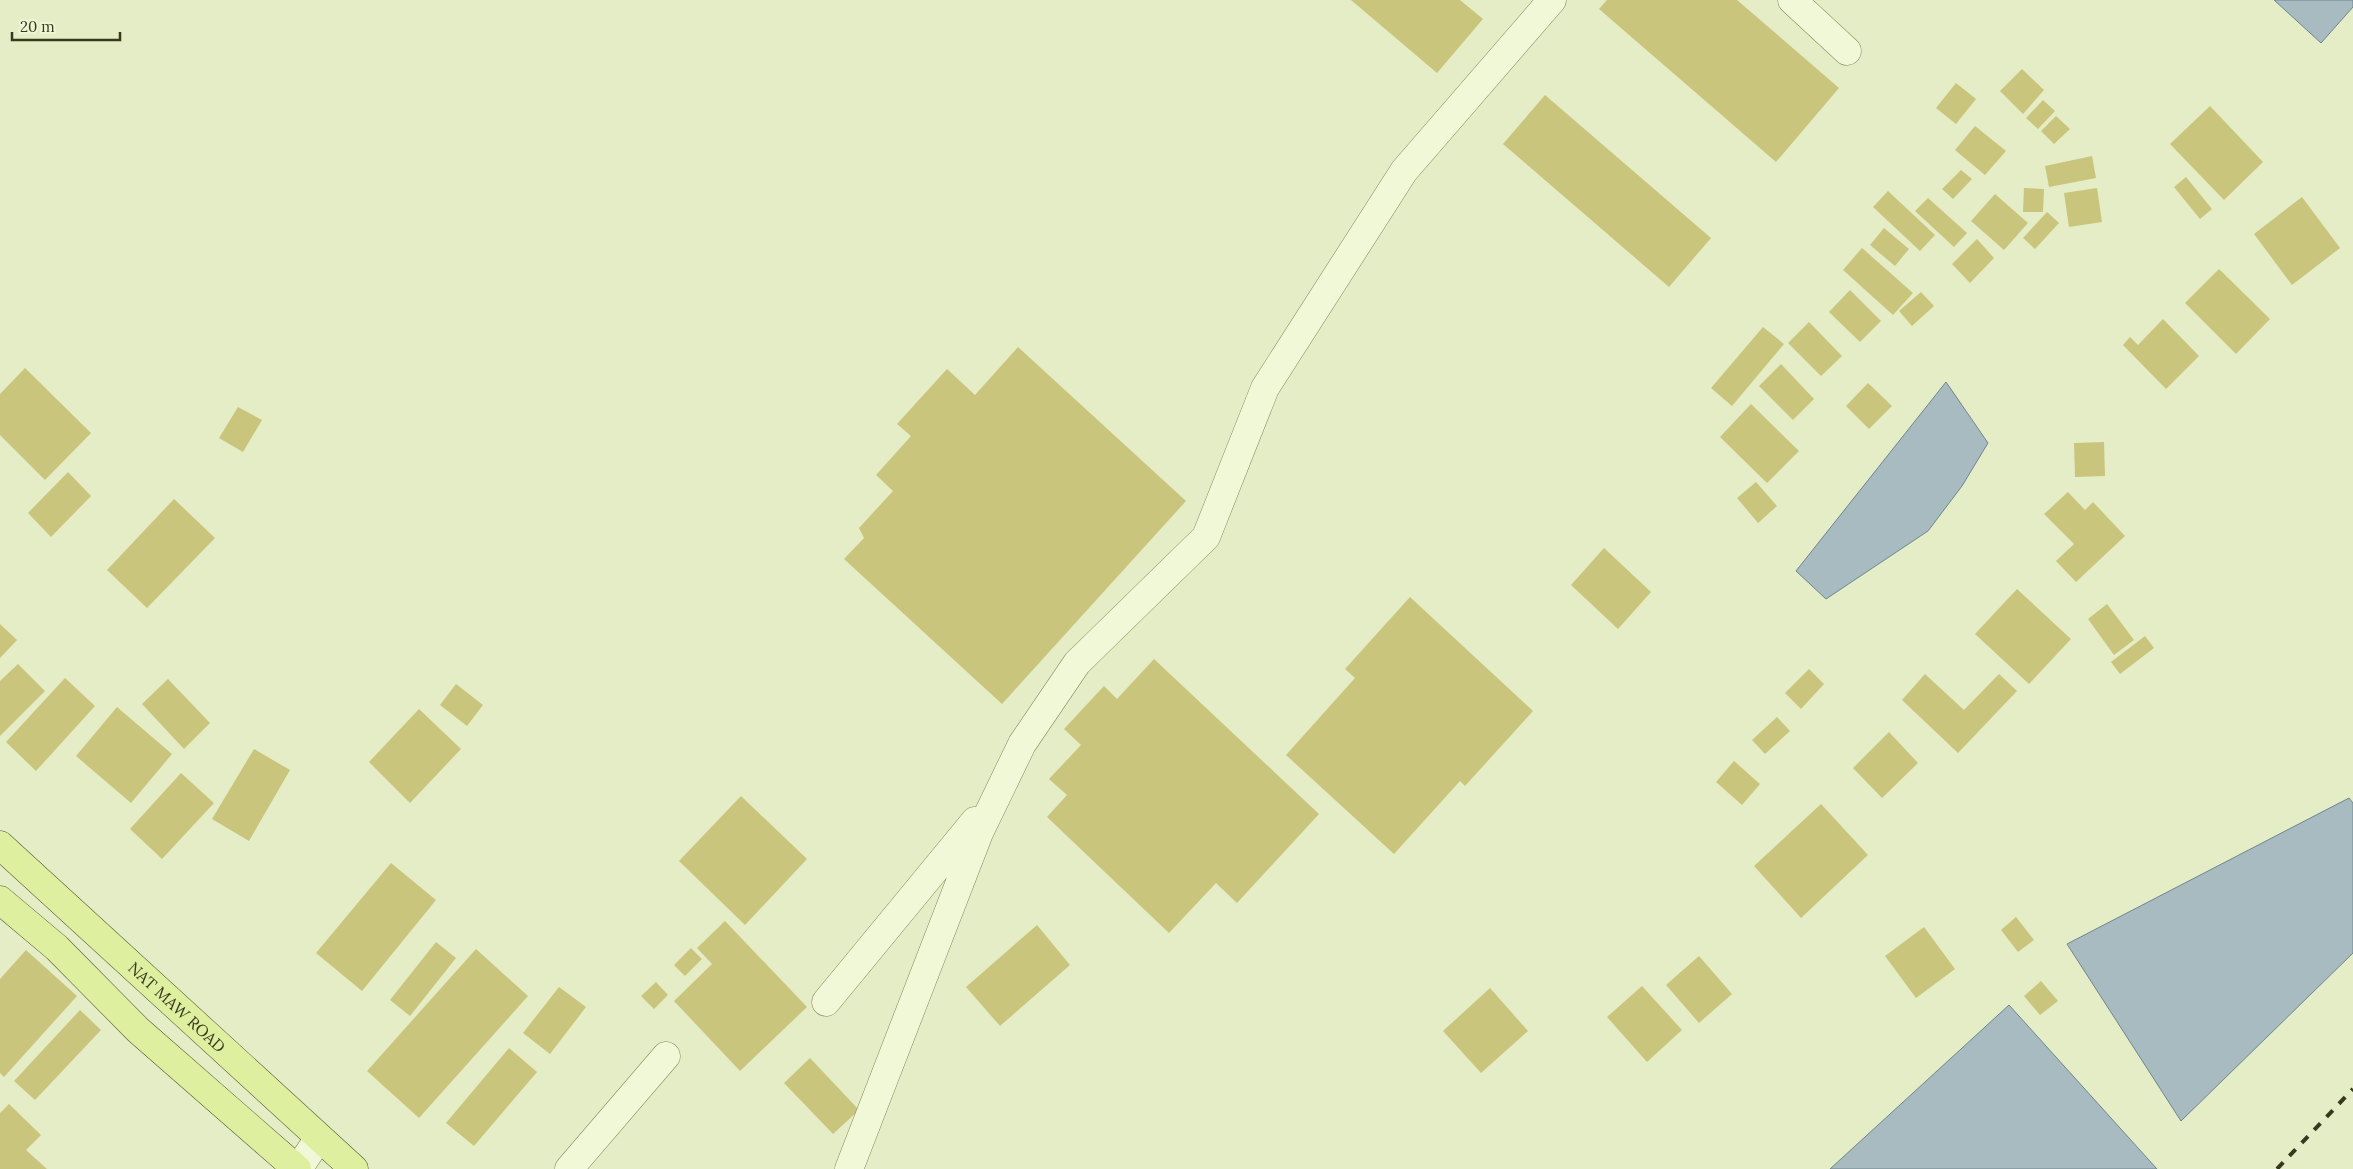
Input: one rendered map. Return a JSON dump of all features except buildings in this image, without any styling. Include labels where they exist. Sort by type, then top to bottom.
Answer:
[{"type":"main road","name":"NAT MAW ROAD","points":[[0,845],[354,1169]]},
{"type":"main road","points":[[0,900],[56,948],[138,1030],[298,1169]]},
{"type":"street","points":[[849,1169],[979,833],[1022,744],[1077,663],[1206,537],[1265,388],[1404,170],[1552,0]]},
{"type":"street","points":[[1792,0],[1847,50]]},
{"type":"street","points":[[826,1002],[998,792]]},
{"type":"street","points":[[569,1169],[666,1056]]},
{"type":"street","points":[[298,1169],[320,1138]]},
{"type":"shaded area","points":[[2274,0],[2353,0],[2353,7],[2321,43]]},
{"type":"shaded area","points":[[1946,382],[1988,443],[1962,486],[1928,531],[1826,599],[1796,571]]},
{"type":"shaded area","points":[[2349,798],[2353,803],[2353,953],[2181,1121],[2067,944]]},
{"type":"shaded area","points":[[2009,1005],[2157,1169],[1830,1169]]},
{"type":"railway","points":[[2277,1169],[2353,1089]]}]
